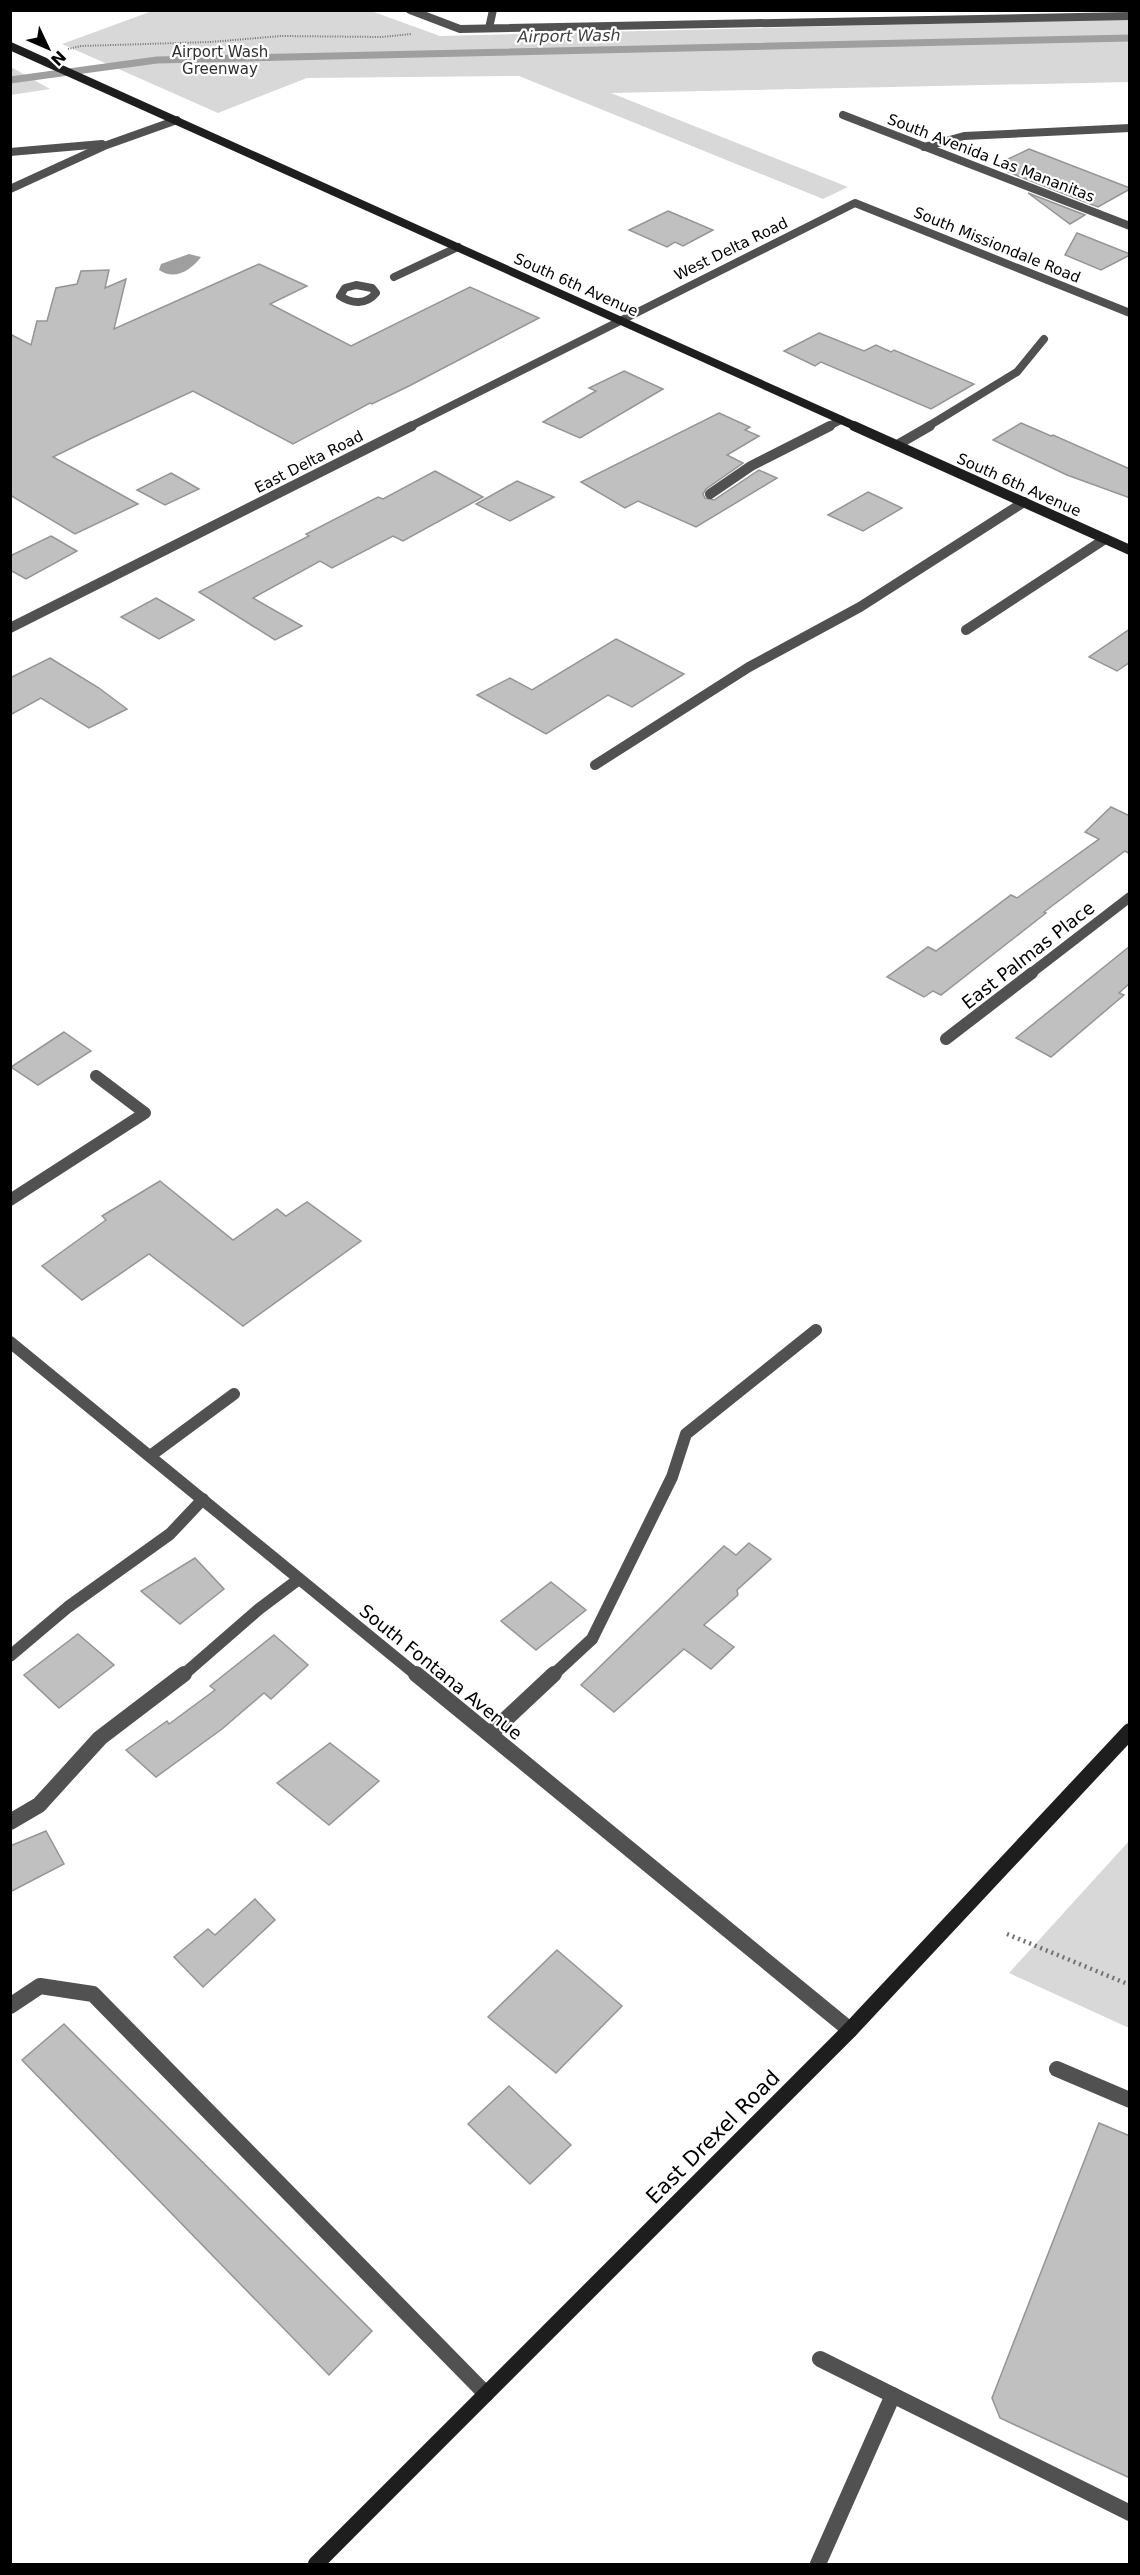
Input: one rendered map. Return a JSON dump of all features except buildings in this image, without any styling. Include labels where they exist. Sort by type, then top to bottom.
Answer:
[{"type":"street","points":[[410,10],[460,29],[1130,16]]},
{"type":"street","points":[[489,28],[493,10]]},
{"type":"street","name":"South 6th Avenue","points":[[10,46],[1130,550]]},
{"type":"street","name":"South Avenida Las Mananitas","points":[[843,115],[1130,226]]},
{"type":"street","points":[[10,189],[112,143],[177,120]]},
{"type":"street","points":[[924,147],[964,136],[1130,128]]},
{"type":"street","points":[[10,152],[112,143]]},
{"type":"street","name":"South Missiondale Road","points":[[855,203],[1130,313]]},
{"type":"street","name":"West Delta Road","points":[[620,320],[855,203]]},
{"type":"street","points":[[386,281],[458,247]]},
{"type":"street","name":"East Delta Road","points":[[10,628],[620,320]]},
{"type":"street","points":[[897,445],[1010,377],[1044,339]]},
{"type":"street","points":[[710,494],[751,466],[841,420]]},
{"type":"street","points":[[595,765],[749,667],[860,607],[1024,502]]},
{"type":"street","points":[[966,630],[1105,539]]},
{"type":"street","name":"East Palmas Place","points":[[946,1039],[1130,897]]},
{"type":"street","points":[[10,1200],[145,1113],[96,1076]]},
{"type":"street","points":[[490,1734],[592,1639],[672,1477],[686,1434],[816,1330]]},
{"type":"street","name":"South Fontana Avenue","points":[[10,1342],[850,2030]]},
{"type":"street","points":[[150,1456],[234,1394]]},
{"type":"street","points":[[10,1656],[68,1607],[170,1534],[202,1499]]},
{"type":"street","points":[[10,1822],[39,1806],[100,1738],[165,1691],[258,1609],[299,1579]]},
{"type":"street","name":"East Drexel Road","points":[[316,2565],[850,2030],[1130,1731]]},
{"type":"street","points":[[10,2007],[40,1986],[93,1994],[486,2394]]},
{"type":"street","points":[[1057,2069],[1130,2100]]},
{"type":"street","points":[[820,2359],[1130,2513]]},
{"type":"street","points":[[818,2565],[893,2395]]},
{"type":"path","points":[[65,50],[81,46],[210,42],[281,36],[382,37],[415,34]]},
{"type":"path","points":[[1007,1934],[1130,1985]]},
{"type":"green space","name":"Airport Wash Greenway","points":[[155,10],[371,11],[440,36],[1129,19],[1130,82],[611,93],[848,187],[823,199],[519,76],[307,78],[218,113],[62,44]]},
{"type":"green space","points":[[11,67],[50,89],[11,95]]},
{"type":"green space","points":[[1129,1841],[1129,2028],[1009,1973]]},
{"type":"shaded area","points":[[189,254],[201,257],[188,270],[171,274],[159,270],[161,264]]},
{"type":"waterway","name":"Airport Wash","points":[[10,80],[157,60],[1130,38]]}]
